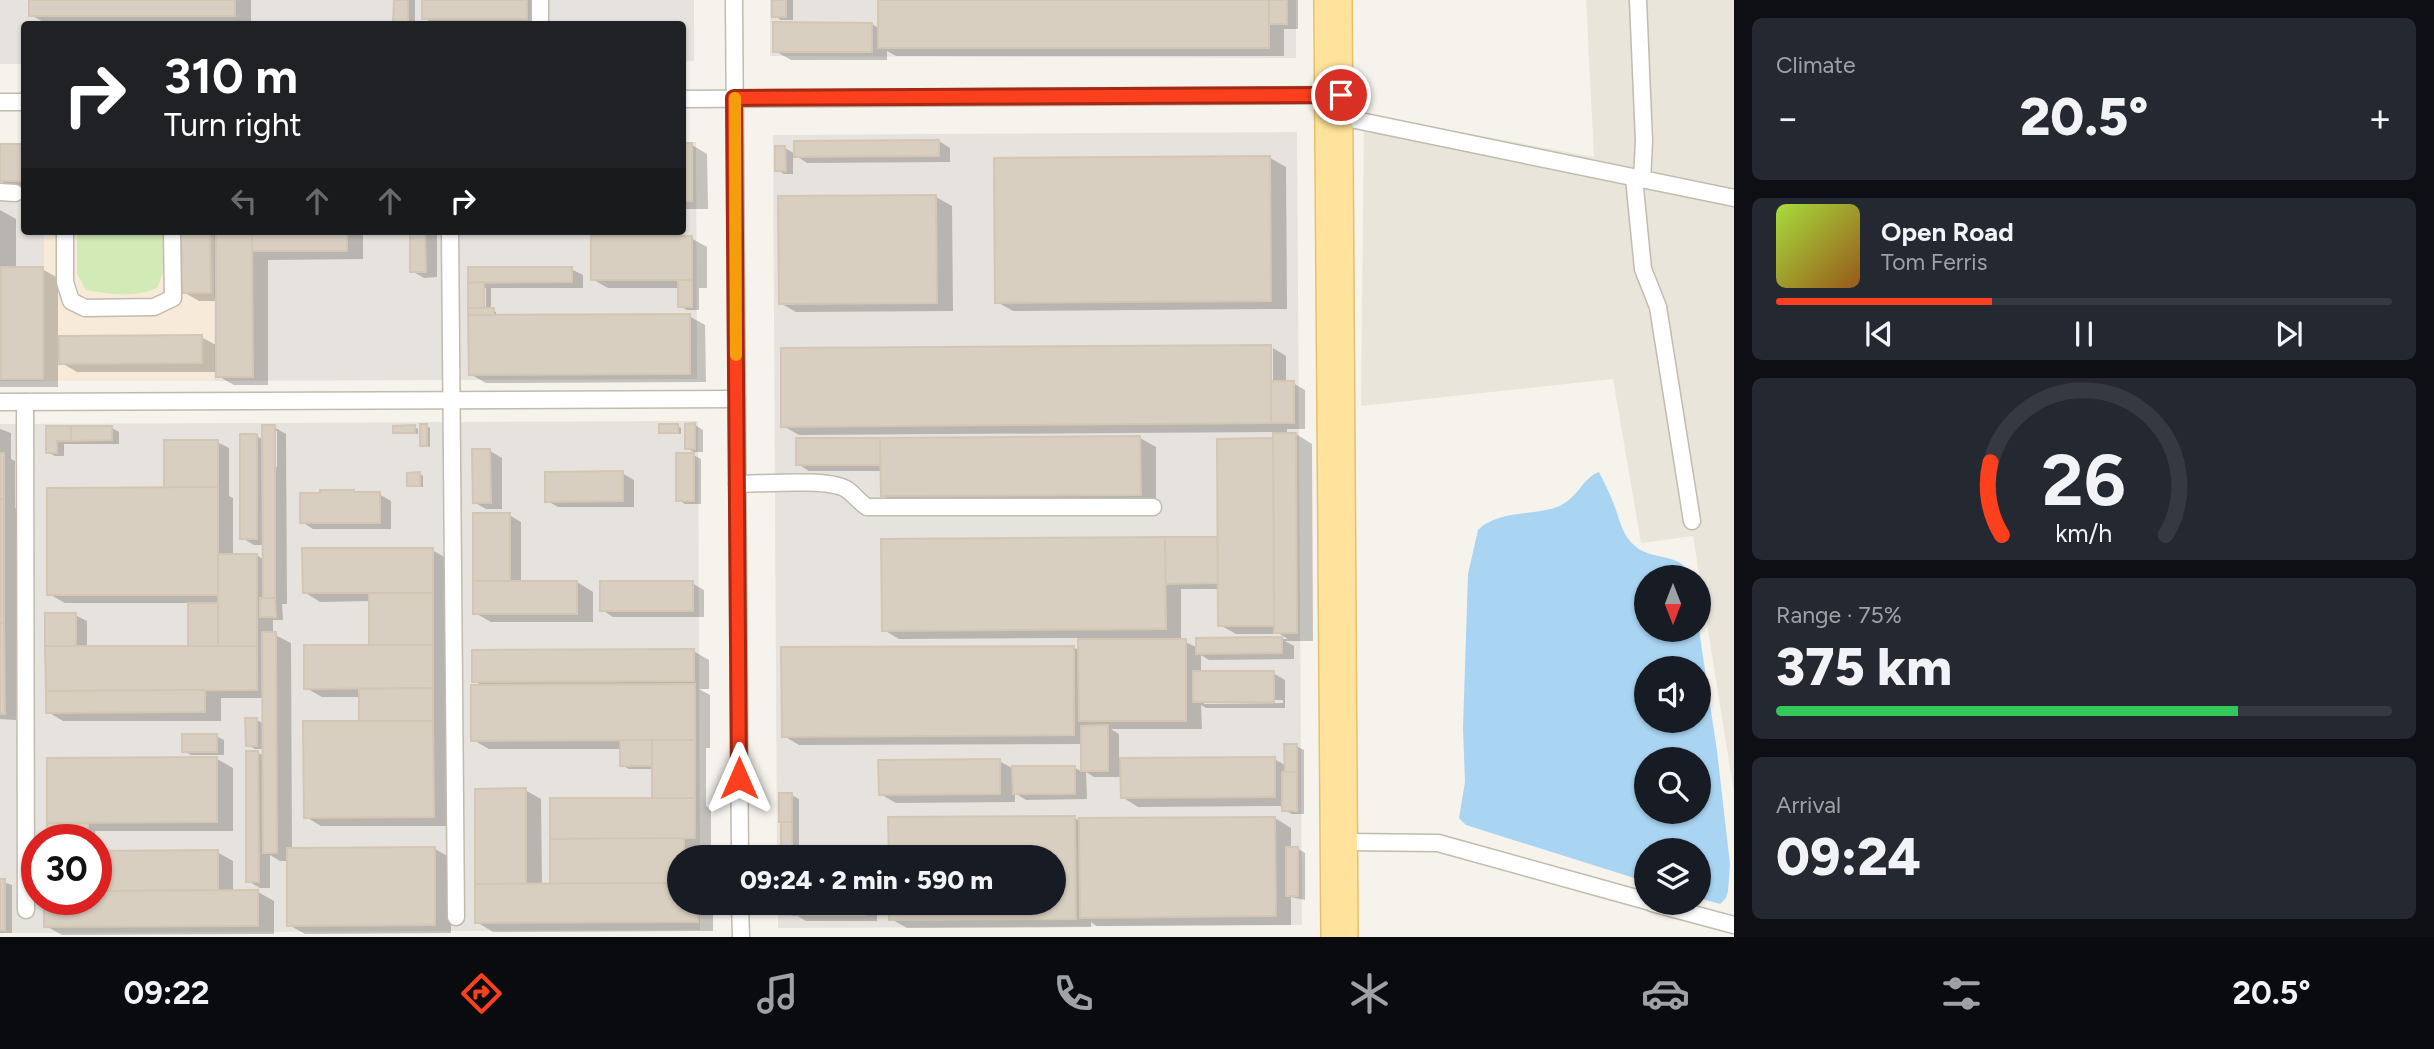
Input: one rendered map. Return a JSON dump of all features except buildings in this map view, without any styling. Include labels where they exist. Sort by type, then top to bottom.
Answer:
[{"type":"main road","points":[[1325,0],[1334,95],[1341,117],[1347,937]]},
{"type":"main road","points":[[1332,937],[1334,95],[1340,0]]},
{"type":"street","points":[[540,0],[540,21]]},
{"type":"street","points":[[734,0],[740,845]]},
{"type":"street","points":[[1638,0],[1644,141],[1638,179],[1643,269],[1657,307],[1692,521]]},
{"type":"street","points":[[686,99],[1334,95]]},
{"type":"street","points":[[0,102],[21,102]]},
{"type":"street","points":[[1341,117],[1734,198]]},
{"type":"street","points":[[65,235],[65,282],[71,301],[85,308],[154,307],[173,299],[172,235]]},
{"type":"street","points":[[450,235],[456,917]]},
{"type":"street","points":[[0,402],[737,399]]},
{"type":"street","points":[[25,402],[26,824]]},
{"type":"street","points":[[737,484],[833,484],[849,490],[854,499],[867,507],[1153,507]]},
{"type":"street","points":[[1346,842],[1438,843],[1634,897]]},
{"type":"street","points":[[740,915],[741,937]]},
{"type":"street","points":[[1697,915],[1734,925]]},
{"type":"shaded area","points":[[0,0],[694,0],[694,61],[686,61],[686,21],[21,21],[21,64],[0,64]]},
{"type":"shaded area","points":[[770,0],[1296,0],[1296,58],[770,56]]},
{"type":"shaded area","points":[[1586,0],[1734,0],[1734,793],[1710,642],[1712,565],[1698,565],[1693,536],[1641,543],[1613,379],[1361,406],[1364,114],[1594,157]]},
{"type":"shaded area","points":[[1297,132],[1302,925],[778,928],[778,915],[1066,915],[1066,845],[777,845],[773,135]]},
{"type":"shaded area","points":[[686,142],[696,142],[697,379],[214,381],[214,235],[686,235]]},
{"type":"shaded area","points":[[0,144],[21,144],[21,235],[44,235],[44,381],[0,381]]},
{"type":"shaded area","points":[[44,235],[214,235],[214,381],[44,381]]},
{"type":"shaded area","points":[[698,421],[700,845],[667,845],[667,915],[700,915],[700,930],[0,933],[0,424]]},
{"type":"green space","points":[[77,235],[163,235],[163,273],[157,288],[131,294],[86,290],[77,274]]},
{"type":"water","points":[[1599,472],[1624,531],[1635,546],[1683,565],[1634,565],[1634,642],[1701,642],[1703,656],[1634,656],[1634,733],[1711,733],[1711,711],[1730,864],[1728,891],[1720,904],[1711,901],[1711,838],[1634,838],[1634,878],[1466,825],[1459,818],[1465,782],[1463,728],[1468,574],[1478,530],[1505,516],[1557,507],[1570,499],[1588,479]]},
{"type":"slow traffic","points":[[735,98],[736,355]]},
{"type":"route","points":[[739,778],[734,98],[1341,95]]}]
